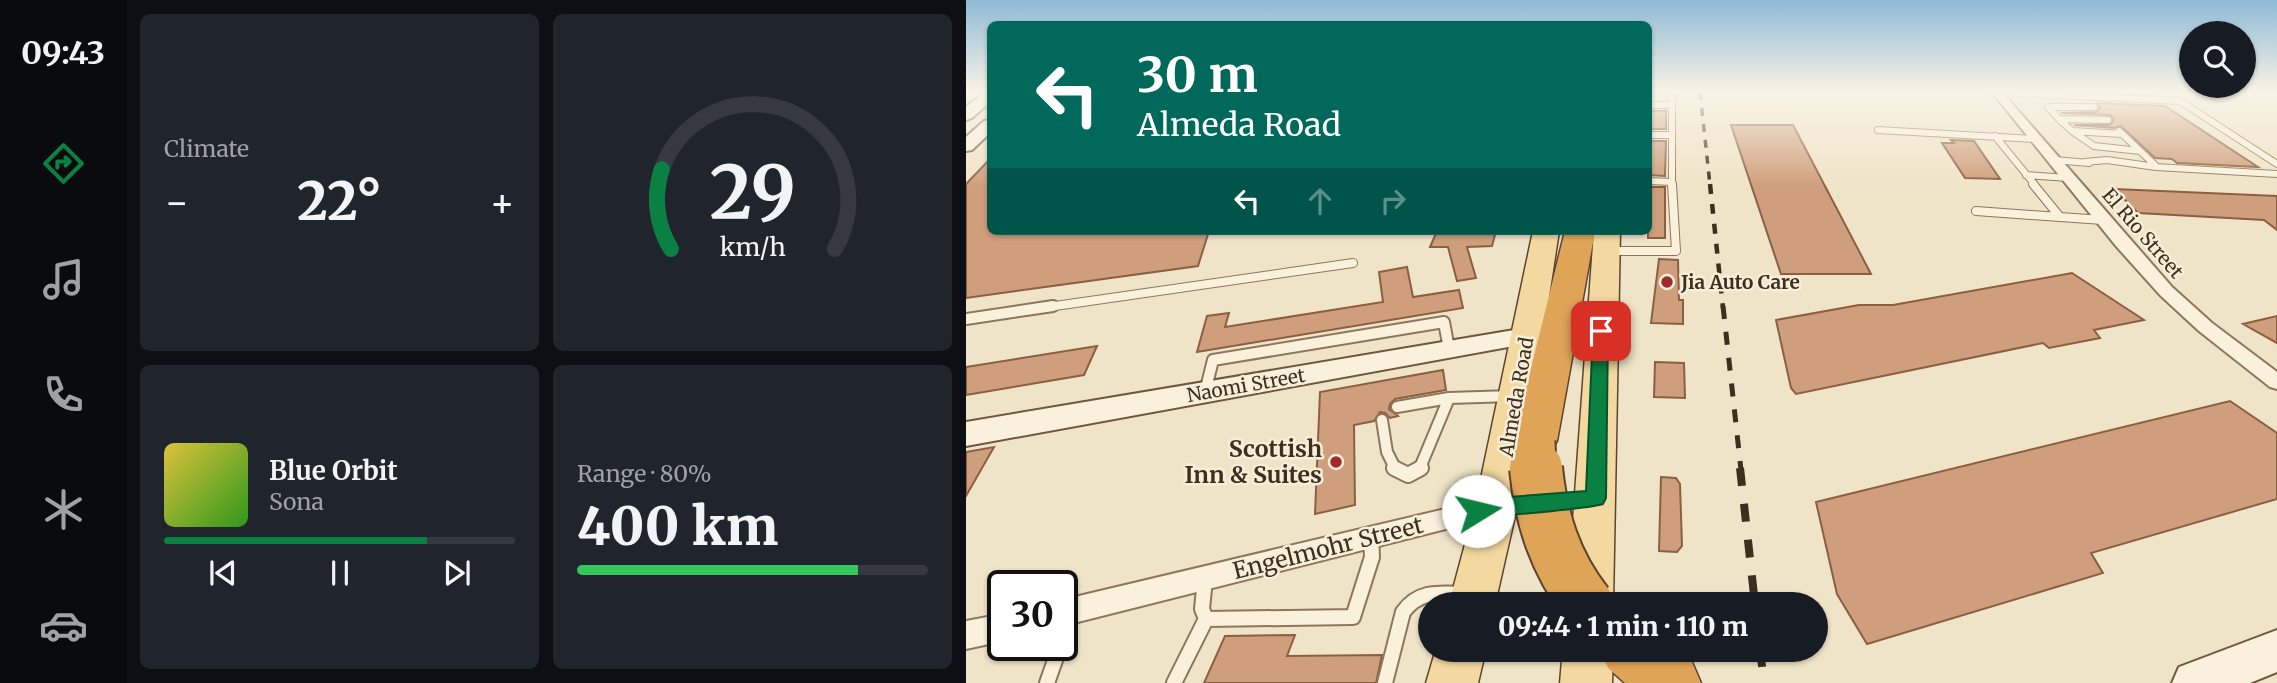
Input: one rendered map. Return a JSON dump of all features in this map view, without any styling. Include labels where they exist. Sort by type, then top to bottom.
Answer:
[{"type":"highway","points":[[1576,592],[1546,533],[1535,481],[1535,441],[1598,238]]},
{"type":"highway","points":[[1644,662],[1671,683]]},
{"type":"main road","name":"Almeda Road","points":[[1475,592],[1496,507],[1545,235]]},
{"type":"main road","points":[[1590,592],[1596,498],[1598,238]]},
{"type":"main road","points":[[1452,683],[1458,662]]},
{"type":"main road","points":[[1586,683],[1587,662]]},
{"type":"street","name":"El Rio Street","points":[[2024,124],[2167,292],[2205,327],[2277,382]]},
{"type":"street","points":[[966,146],[987,128]]},
{"type":"street","name":"Naomi Street","points":[[966,434],[1526,336]]},
{"type":"street","name":"Engelmohr Street","points":[[1078,609],[1496,507],[1596,498]]},
{"type":"street","points":[[966,635],[987,630]]},
{"type":"street","points":[[2195,683],[2277,651]]},
{"type":"lane","points":[[1598,238],[1676,251],[1672,124]]},
{"type":"lane","points":[[2064,124],[2078,140],[2096,147],[2140,150]]},
{"type":"lane","points":[[2215,124],[2277,164]]},
{"type":"lane","points":[[1878,130],[2036,139]]},
{"type":"lane","points":[[2072,131],[2120,132],[2156,166]]},
{"type":"lane","points":[[1652,135],[1672,135]]},
{"type":"lane","points":[[1995,136],[2060,217]]},
{"type":"lane","points":[[2054,160],[2277,174]]},
{"type":"lane","points":[[2026,175],[2069,178]]},
{"type":"lane","points":[[1652,181],[1672,182]]},
{"type":"lane","points":[[1976,211],[2103,220]]},
{"type":"lane","points":[[966,319],[1353,263]]},
{"type":"lane","points":[[1397,407],[1449,398],[1516,396]]},
{"type":"lane","points":[[1382,420],[1390,461],[1399,474],[1409,476],[1419,472],[1423,465],[1449,398]]},
{"type":"lane","points":[[1206,619],[1353,617],[1373,557],[1371,537]]},
{"type":"lane","points":[[1174,683],[1206,619],[1202,609],[1205,578]]},
{"type":"lane","points":[[1385,683],[1403,612],[1418,594]]},
{"type":"lane","points":[[1046,683],[1054,661]]},
{"type":"building","points":[[1652,124],[1666,124],[1666,129],[1652,129]]},
{"type":"building","points":[[2192,124],[2258,167],[2177,163],[2172,159],[2155,158],[2121,126],[2114,128],[2074,125]]},
{"type":"building","points":[[1731,125],[1793,125],[1871,274],[1781,274]]},
{"type":"building","points":[[1951,140],[1974,141],[2000,179],[1965,178],[1942,143],[1954,143]]},
{"type":"building","points":[[1652,141],[1666,141],[1665,176],[1652,175]]},
{"type":"building","points":[[987,162],[987,235],[1208,235],[1198,266],[966,298],[966,184]]},
{"type":"building","points":[[1652,187],[1665,187],[1665,238],[1648,238],[1648,235],[1652,235]]},
{"type":"building","points":[[2114,189],[2277,196],[2277,230],[2264,220],[2138,213]]},
{"type":"building","points":[[1435,235],[1495,235],[1492,246],[1467,247],[1476,278],[1457,281],[1448,247],[1430,247]]},
{"type":"building","points":[[1659,259],[1678,260],[1679,300],[1683,300],[1683,324],[1651,323]]},
{"type":"building","points":[[1407,267],[1413,297],[1459,290],[1463,308],[1197,352],[1207,316],[1229,313],[1225,327],[1383,302],[1379,272]]},
{"type":"building","points":[[2072,273],[2144,320],[2094,330],[2100,338],[2049,348],[2043,343],[1796,394],[1791,388],[1776,320],[1859,305],[1893,305]]},
{"type":"building","points":[[2277,316],[2277,343],[2243,324]]},
{"type":"building","points":[[1097,346],[1084,375],[966,395],[966,367]]},
{"type":"building","points":[[1655,362],[1684,363],[1685,398],[1654,397]]},
{"type":"building","name":"Scottish Inn & Suites","points":[[1443,370],[1446,390],[1395,399],[1389,409],[1398,416],[1390,418],[1380,412],[1374,421],[1354,425],[1355,505],[1315,514],[1320,392]]},
{"type":"building","points":[[2230,401],[2277,433],[2277,499],[2091,553],[2103,573],[1867,644],[1837,594],[1816,502]]},
{"type":"building","points":[[994,447],[966,496],[966,452]]},
{"type":"building","points":[[1661,477],[1676,478],[1680,484],[1682,546],[1677,552],[1659,551]]},
{"type":"building","points":[[1295,635],[1287,656],[1382,655],[1376,683],[1204,683],[1225,636]]},
{"type":"railway","points":[[1703,124],[1710,185]]},
{"type":"railway","points":[[1710,184],[1723,308]]},
{"type":"railway","points":[[1723,306],[1741,470]]},
{"type":"railway","points":[[1740,468],[1754,592]]},
{"type":"railway","points":[[1762,662],[1764,683]]},
{"type":"place","name":"Jia Auto Care","points":[[1667,282]]},
{"type":"place","name":"Scottish Inn & Suites","points":[[1336,462]]},
{"type":"route","points":[[1478,511],[1596,498],[1601,331]]}]
